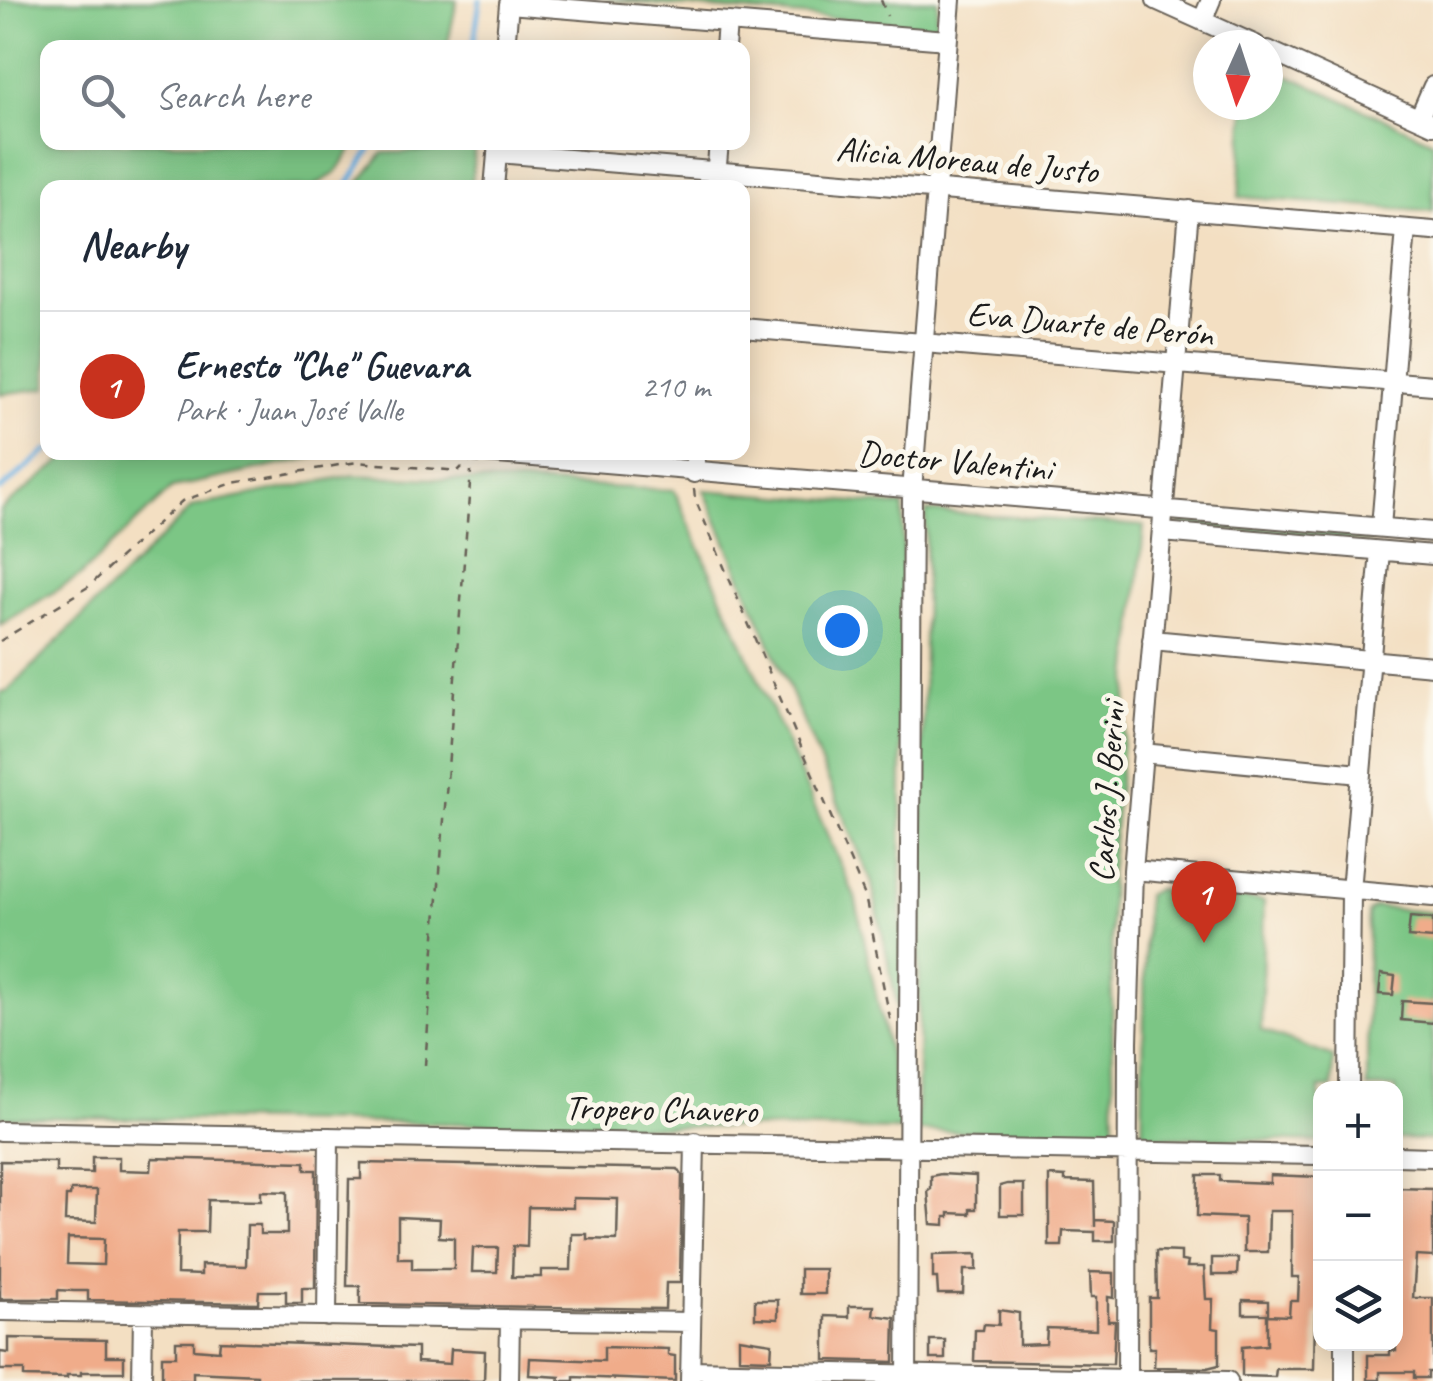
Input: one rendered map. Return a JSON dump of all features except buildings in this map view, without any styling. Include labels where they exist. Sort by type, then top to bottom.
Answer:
[{"type":"street","points":[[907,1378],[912,491],[951,0]]},
{"type":"street","points":[[1156,0],[1224,30]]},
{"type":"street","points":[[1202,20],[1212,0]]},
{"type":"street","points":[[507,40],[509,4],[947,40]]},
{"type":"street","points":[[726,40],[727,22]]},
{"type":"street","points":[[1283,57],[1426,122],[1433,86]]},
{"type":"street","points":[[495,180],[497,150]]},
{"type":"street","name":"Alicia Moreau de Justo","points":[[511,150],[716,180]]},
{"type":"street","points":[[716,180],[718,150]]},
{"type":"street","name":"Alicia Moreau de Justo","points":[[750,182],[937,190],[1433,231]]},
{"type":"street","name":"Carlos J. Berini","points":[[1127,1380],[1132,870],[1190,210]]},
{"type":"street","points":[[1382,528],[1406,229]]},
{"type":"street","name":"Eva Duarte de Perón","points":[[750,329],[1433,386]]},
{"type":"street","name":"Doctor Valentini","points":[[550,460],[1433,532]]},
{"type":"street","points":[[694,473],[695,460]]},
{"type":"street","points":[[1162,532],[1433,555]]},
{"type":"street","points":[[1348,1081],[1351,890],[1380,550]]},
{"type":"street","points":[[1152,640],[1433,666]]},
{"type":"street","points":[[1142,754],[1360,774]]},
{"type":"street","points":[[1132,870],[1433,897]]},
{"type":"street","name":"Tropero Chavero","points":[[0,1131],[1313,1155]]},
{"type":"street","points":[[327,1318],[329,1137]]},
{"type":"street","points":[[696,1142],[690,1376],[1228,1381]]},
{"type":"street","points":[[1403,1156],[1433,1157]]},
{"type":"street","points":[[0,1311],[691,1322]]},
{"type":"street","points":[[142,1381],[143,1314]]},
{"type":"street","points":[[508,1381],[510,1320]]},
{"type":"street","points":[[1345,1381],[1346,1351]]},
{"type":"path","points":[[0,641],[88,586],[182,501],[233,483],[357,462],[458,470],[467,460]]},
{"type":"path","points":[[425,1064],[472,460]]},
{"type":"path","points":[[694,473],[694,500],[865,896],[893,1030]]},
{"type":"green space","points":[[0,0],[457,0],[448,40],[40,40],[40,150],[351,150],[336,173],[324,180],[40,180],[40,389],[0,394]]},
{"type":"green space","points":[[605,0],[938,0],[936,27]]},
{"type":"green space","points":[[1283,73],[1433,141],[1433,212],[1239,197],[1244,120],[1283,120]]},
{"type":"green space","points":[[474,150],[472,180],[362,180],[383,153]]},
{"type":"green space","points":[[63,460],[302,460],[172,488],[80,576],[0,625],[0,510]]},
{"type":"green space","points":[[353,475],[674,490],[855,897],[900,1106],[901,1130],[0,1117],[0,692],[7,692],[192,507]]},
{"type":"green space","points":[[704,490],[903,506],[901,1024],[871,880]]},
{"type":"green space","points":[[926,511],[1144,526],[1110,874],[1114,1133],[917,1131]]},
{"type":"green space","points":[[1181,520],[1371,536],[1370,542],[1182,526],[1178,523]]},
{"type":"green space","points":[[1157,889],[1264,901],[1261,1030],[1333,1057],[1332,1081],[1313,1081],[1313,1142],[1142,1136],[1146,895]]},
{"type":"green space","points":[[1375,907],[1433,913],[1433,1140],[1403,1139],[1403,1081],[1367,1081],[1368,912]]},
{"type":"waterway","points":[[474,40],[480,0]]},
{"type":"waterway","points":[[351,180],[370,150]]},
{"type":"waterway","points":[[0,490],[40,457]]},
{"type":"place","name":"Ernesto \"Che\" Guevara","points":[[1204,943]]}]
